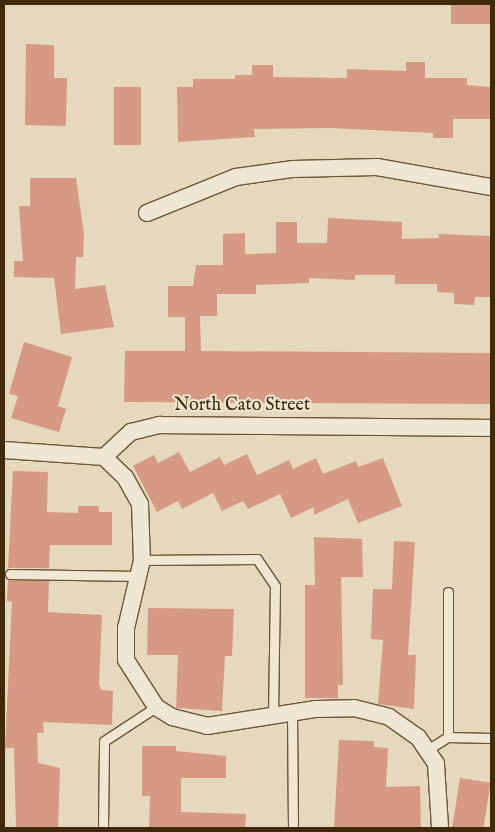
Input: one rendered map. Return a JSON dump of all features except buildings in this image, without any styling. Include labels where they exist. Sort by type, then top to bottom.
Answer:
[{"type":"street","points":[[147,213],[236,176],[312,168],[377,167],[491,187]]},
{"type":"street","name":"North Cato Street","points":[[104,457],[131,432],[160,425],[491,428]]},
{"type":"street","points":[[4,450],[104,457],[125,477],[140,504],[142,560],[126,628],[126,660],[156,707],[172,717],[206,726],[292,712],[354,708],[389,717],[418,736],[436,764],[440,787],[440,828]]},
{"type":"lane","points":[[142,560],[257,558],[275,586],[273,715]]},
{"type":"lane","points":[[10,574],[137,576]]},
{"type":"lane","points":[[448,592],[448,737]]},
{"type":"lane","points":[[104,828],[104,741],[156,707]]},
{"type":"lane","points":[[292,712],[294,828]]},
{"type":"lane","points":[[427,750],[448,737],[491,738]]}]
